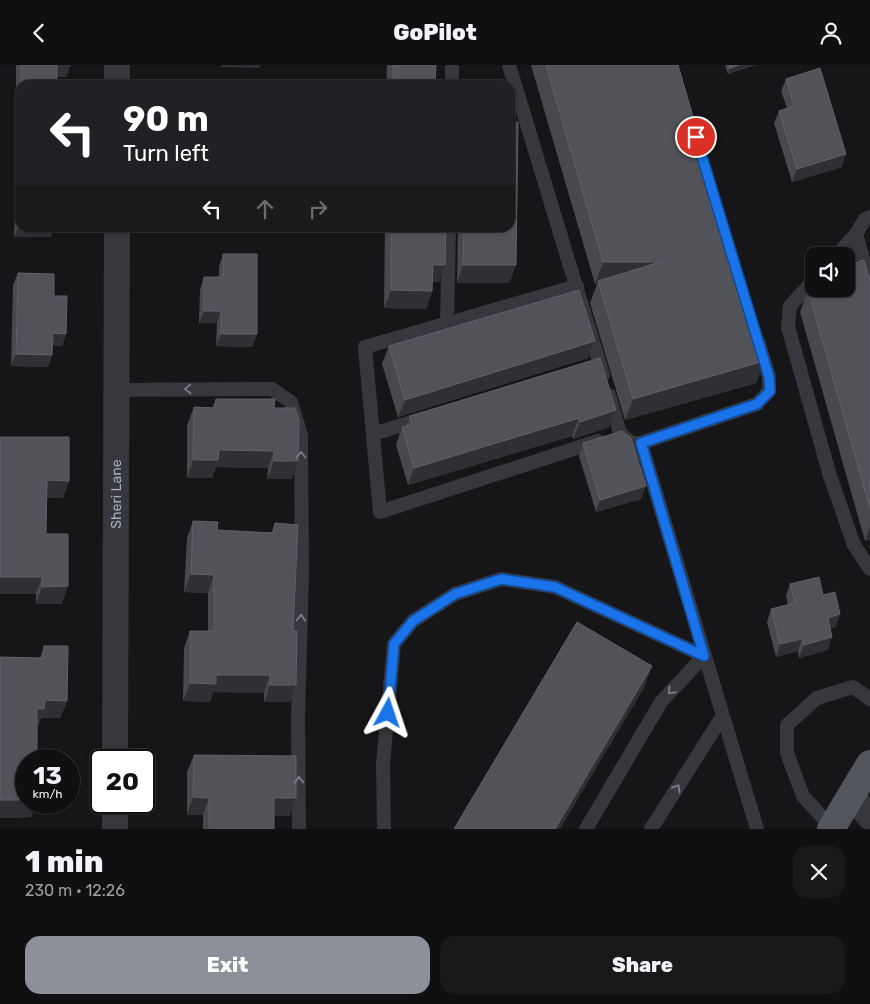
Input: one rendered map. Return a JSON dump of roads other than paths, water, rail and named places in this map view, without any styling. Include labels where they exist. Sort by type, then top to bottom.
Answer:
[{"type":"main road","points":[[832,829],[870,764]]},
{"type":"street","points":[[117,65],[117,80]]},
{"type":"street","name":"Sheri Lane","points":[[115,749],[116,232]]},
{"type":"street","points":[[851,796],[870,817]]},
{"type":"street","points":[[115,814],[115,829]]},
{"type":"lane","points":[[452,65],[452,80]]},
{"type":"lane","points":[[509,65],[514,80]]},
{"type":"lane","points":[[515,84],[577,286],[595,366],[620,433],[631,443],[641,443],[757,404],[770,391],[769,377],[754,329]]},
{"type":"lane","points":[[844,247],[856,234],[865,219],[870,217]]},
{"type":"lane","points":[[448,323],[449,232]]},
{"type":"lane","points":[[856,234],[870,283]]},
{"type":"lane","points":[[577,286],[365,347],[380,512],[620,433]]},
{"type":"lane","points":[[805,289],[790,305],[788,327],[830,475],[854,545],[870,569]]},
{"type":"lane","points":[[116,390],[272,389],[291,402],[301,435],[302,574],[298,719],[299,829]]},
{"type":"lane","points":[[373,434],[439,414]]},
{"type":"lane","points":[[641,443],[752,825]]},
{"type":"lane","points":[[384,829],[383,764],[394,644],[413,621],[455,594],[501,579],[555,587],[704,656]]},
{"type":"lane","points":[[586,829],[661,701],[704,656]]},
{"type":"lane","points":[[832,829],[803,796],[787,753],[787,725],[817,699],[853,687],[870,699]]},
{"type":"lane","points":[[651,829],[722,717]]}]
